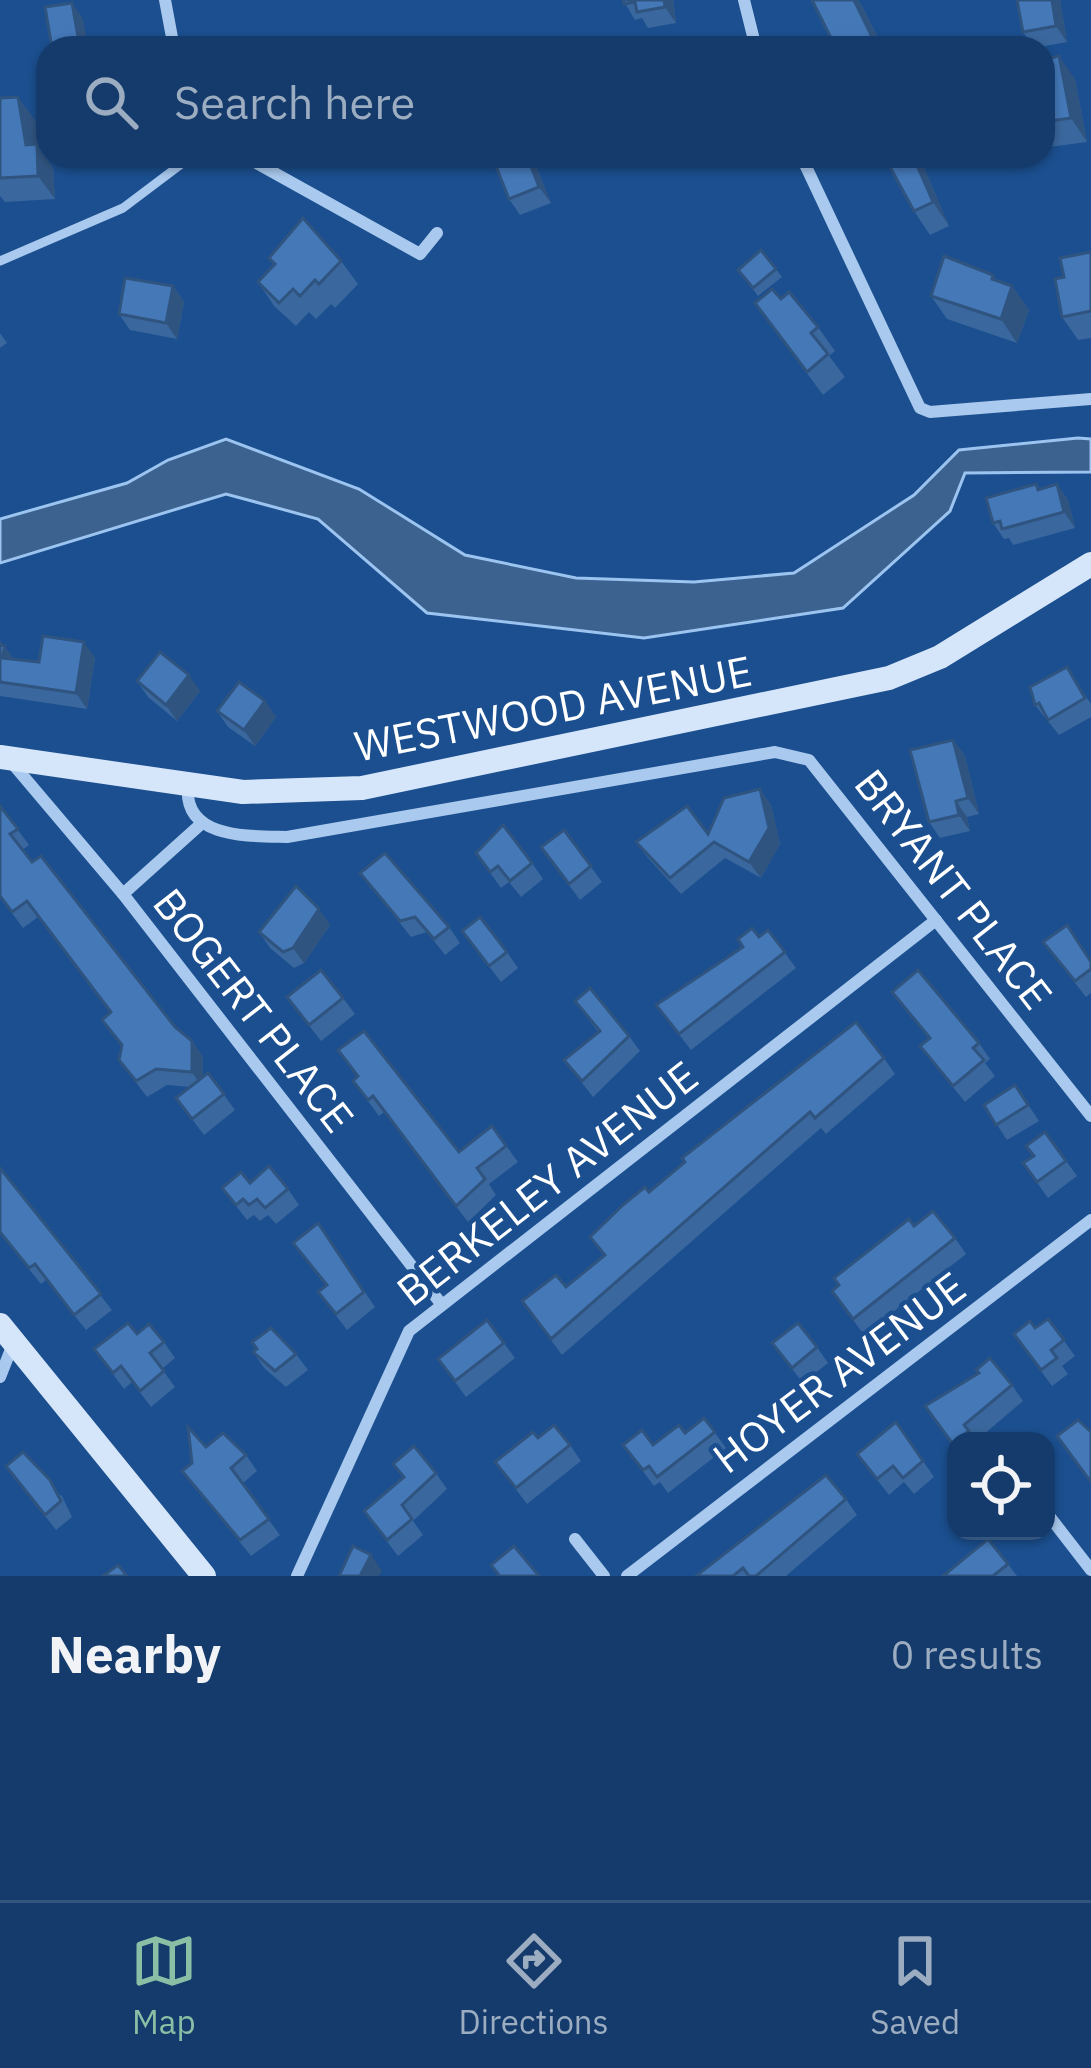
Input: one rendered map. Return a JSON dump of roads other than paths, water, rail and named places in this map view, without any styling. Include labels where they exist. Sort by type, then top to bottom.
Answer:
[{"type":"street","points":[[165,0],[172,36]]},
{"type":"street","points":[[744,0],[753,36]]},
{"type":"street","points":[[266,168],[420,254],[436,233]]},
{"type":"street","points":[[807,168],[920,408],[930,412],[1091,400]]},
{"type":"street","name":"WESTWOOD AVENUE","points":[[4,757],[242,792],[362,788],[889,678],[940,657],[1091,565]]},
{"type":"street","name":"BRYANT PLACE","points":[[201,824],[251,836],[287,838],[775,752],[809,760],[1091,1116]]},
{"type":"street","name":"BOGERT PLACE","points":[[4,757],[123,894],[442,1305]]},
{"type":"street","points":[[123,894],[201,824],[191,813],[188,786]]},
{"type":"street","name":"BERKELEY AVENUE","points":[[297,1576],[409,1330],[936,920]]},
{"type":"street","name":"HOYER AVENUE","points":[[627,1576],[1091,1220]]},
{"type":"street","points":[[0,1377],[7,1334]]},
{"type":"street","points":[[7,1334],[204,1576]]},
{"type":"street","points":[[1055,1524],[1091,1570]]},
{"type":"street","points":[[575,1539],[604,1576]]},
{"type":"lane","points":[[0,261],[123,208],[176,168]]},
{"type":"water","points":[[226,439],[359,489],[465,555],[576,578],[694,582],[794,573],[914,495],[959,450],[1091,439],[1091,472],[965,473],[950,511],[843,608],[644,638],[427,613],[318,519],[226,494],[0,563],[0,519],[127,483],[168,460]]}]
